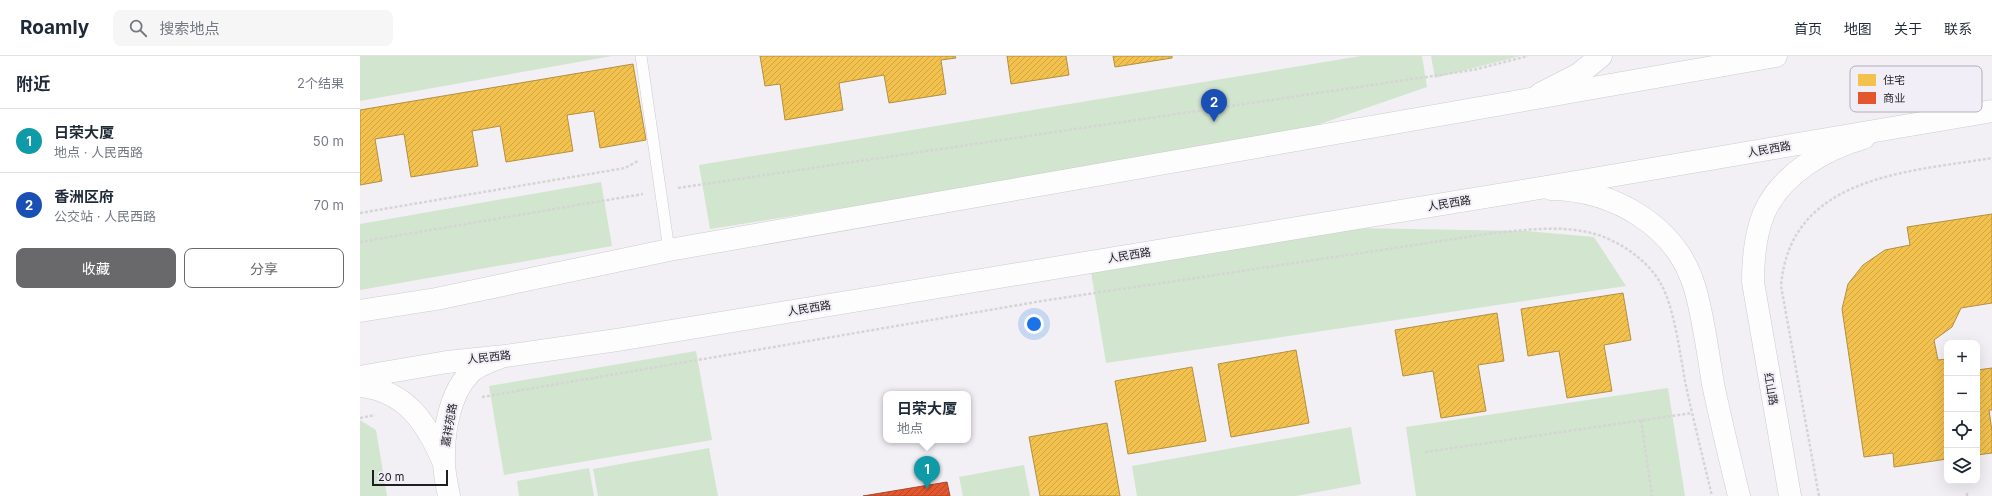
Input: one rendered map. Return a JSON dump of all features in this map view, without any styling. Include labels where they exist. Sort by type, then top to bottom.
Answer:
[{"type":"main road","points":[[1522,101],[1554,88],[1579,74],[1601,56]]},
{"type":"main road","points":[[360,311],[436,299],[670,250],[1776,56]]},
{"type":"main road","points":[[1898,128],[1992,111]]},
{"type":"main road","name":"人民西路","points":[[360,377],[447,362],[505,356],[632,337],[1898,128]]},
{"type":"main road","name":"红山路","points":[[1790,496],[1753,282],[1757,238],[1764,213],[1777,192],[1796,172],[1821,155],[1854,141],[1898,128]]},
{"type":"main road","points":[[1540,188],[1567,189],[1613,200],[1634,211],[1656,227],[1674,246],[1686,266],[1696,290],[1718,409],[1739,496]]},
{"type":"main road","name":"嘉祥苑路","points":[[449,496],[444,462],[448,418],[452,402],[459,387],[469,374],[480,366],[505,356]]},
{"type":"main road","points":[[360,386],[391,394],[413,409],[430,433],[444,462]]},
{"type":"lane","points":[[641,56],[654,153],[670,250]]},
{"type":"path","points":[[360,242],[660,191],[1473,70],[1528,56]]},
{"type":"path","points":[[360,213],[625,168],[654,153]]},
{"type":"path","points":[[1819,496],[1781,286],[1783,267],[1788,249],[1796,234],[1813,213],[1837,195],[1886,176],[1992,158]]},
{"type":"path","points":[[452,402],[1042,300],[1486,234],[1546,229],[1598,235],[1626,249],[1650,270],[1661,283],[1676,336],[1692,413],[1712,496]]},
{"type":"path","points":[[360,418],[413,409]]},
{"type":"path","points":[[1424,452],[1718,409]]},
{"type":"path","points":[[1641,420],[1652,496]]},
{"type":"green space","points":[[360,56],[612,56],[360,101]]},
{"type":"green space","points":[[1361,56],[1422,56],[1427,87],[1271,141],[710,229],[699,165]]},
{"type":"green space","points":[[1431,56],[1520,56],[1435,78]]},
{"type":"green space","points":[[601,182],[612,246],[360,290],[360,224]]},
{"type":"green space","points":[[1353,228],[1526,231],[1594,237],[1626,286],[1106,363],[1089,260]]},
{"type":"green space","points":[[696,351],[712,440],[504,475],[489,386]]},
{"type":"green space","points":[[1668,388],[1685,496],[1416,496],[1406,427]]},
{"type":"green space","points":[[360,420],[376,430],[387,496],[360,496]]},
{"type":"green space","points":[[1351,427],[1361,484],[1296,496],[1137,496],[1132,466]]},
{"type":"green space","points":[[709,448],[718,496],[598,496],[593,469]]},
{"type":"green space","points":[[1024,465],[1030,496],[963,496],[959,477]]},
{"type":"green space","points":[[589,468],[594,496],[519,496],[517,481]]},
{"type":"building: 住宅","points":[[760,56],[955,56],[956,58],[941,60],[946,94],[889,103],[884,75],[839,83],[843,110],[785,120],[780,84],[765,86]]},
{"type":"building: 住宅","points":[[1007,56],[1066,56],[1069,75],[1011,84]]},
{"type":"building: 住宅","points":[[1113,56],[1172,56],[1172,58],[1115,67]]},
{"type":"building: 住宅","points":[[633,64],[646,140],[600,148],[594,111],[567,115],[573,151],[506,162],[500,126],[472,131],[478,166],[411,177],[404,134],[375,139],[382,181],[360,185],[360,110]]},
{"type":"building: 住宅","points":[[1992,214],[1992,303],[1961,308],[1952,327],[1934,340],[1938,360],[1944,359],[1944,459],[1894,467],[1893,453],[1864,457],[1842,309],[1848,284],[1863,265],[1885,250],[1910,245],[1907,227]]},
{"type":"building: 住宅","points":[[1623,293],[1631,340],[1604,345],[1612,391],[1567,398],[1559,351],[1528,356],[1521,309]]},
{"type":"building: 住宅","points":[[1497,313],[1504,361],[1478,365],[1486,411],[1441,418],[1433,371],[1403,376],[1395,330]]},
{"type":"building: 住宅","points":[[1296,350],[1309,423],[1231,437],[1218,364]]},
{"type":"building: 住宅","points":[[1192,367],[1206,441],[1128,454],[1115,381]]},
{"type":"building: 住宅","points":[[1992,368],[1992,410],[1989,410],[1992,431],[1992,453],[1980,455],[1980,376],[1980,370]]},
{"type":"building: 住宅","points":[[1107,423],[1120,496],[1040,496],[1029,437]]},
{"type":"building: 商业","points":[[947,482],[950,496],[863,496]]},
{"type":"place","name":"香洲区府","points":[[1214,122]]},
{"type":"place","name":"日荣大厦","points":[[927,489]]}]
